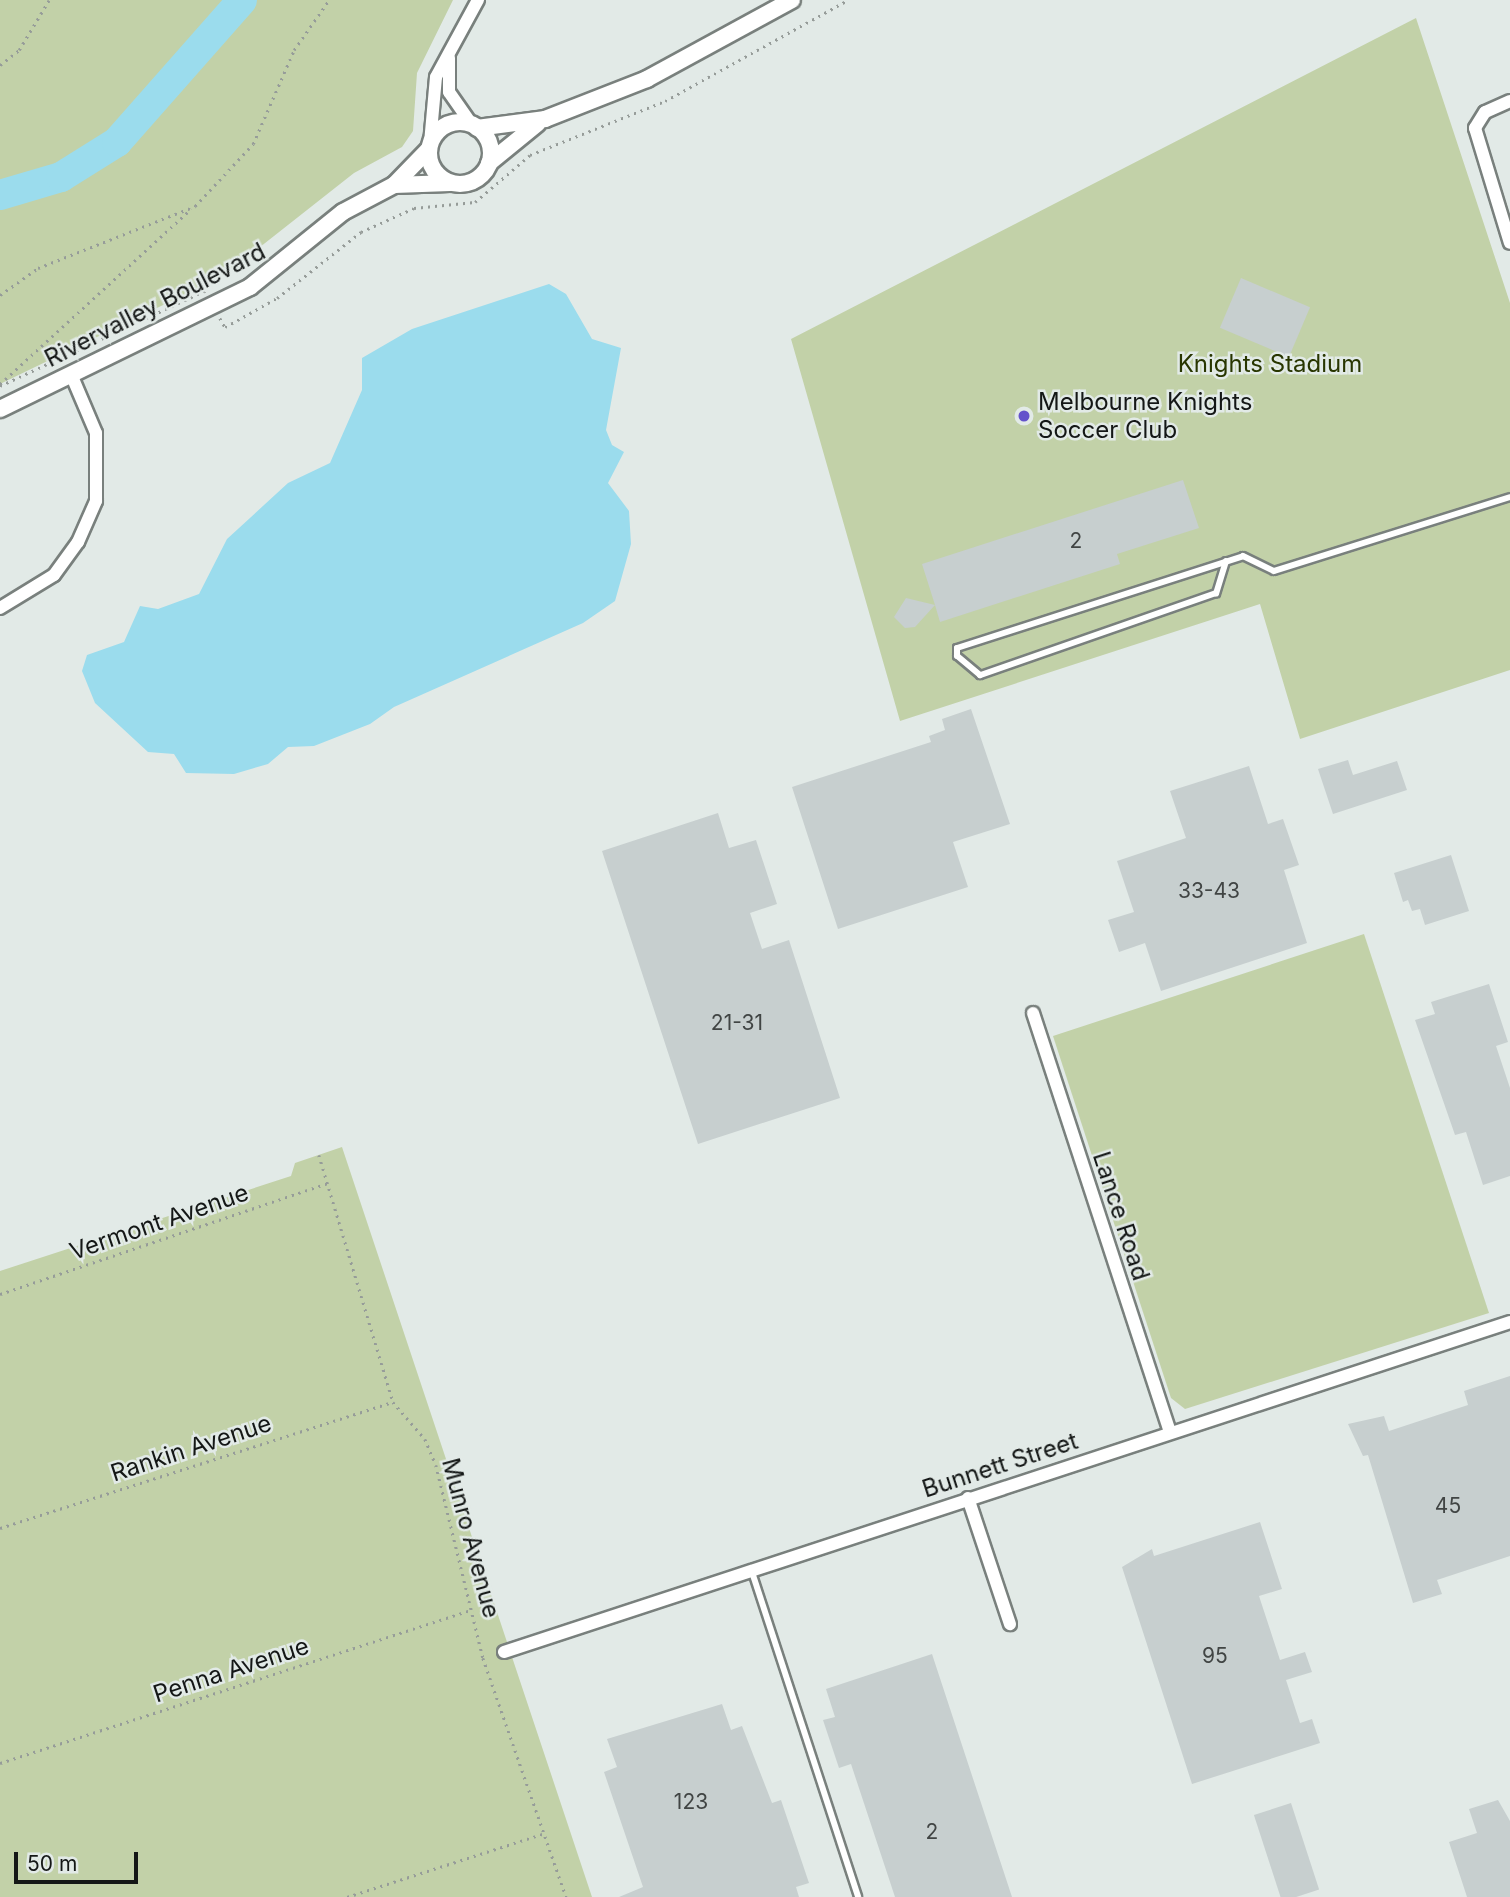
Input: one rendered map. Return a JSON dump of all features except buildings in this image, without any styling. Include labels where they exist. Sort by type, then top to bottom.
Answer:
[{"type":"street","points":[[478,0],[449,58],[436,77],[430,146],[439,176],[456,184],[476,179],[489,163],[545,119]]},
{"type":"street","points":[[430,146],[447,125],[474,126],[545,119],[655,75],[792,0]]},
{"type":"street","points":[[449,58],[449,92],[489,143],[489,163]]},
{"type":"street","points":[[1510,101],[1477,121],[1510,243]]},
{"type":"street","name":"Rivervalley Boulevard","points":[[0,409],[214,304],[280,267],[343,212],[394,185],[430,146]]},
{"type":"street","name":"Rivervalley Boulevard","points":[[394,185],[456,184]]},
{"type":"street","points":[[0,608],[59,569],[96,500],[96,433],[71,374]]},
{"type":"street","name":"Lance Road","points":[[1033,1013],[1170,1431]]},
{"type":"street","name":"Bunnett Street","points":[[504,1652],[1170,1431],[1510,1322]]},
{"type":"street","points":[[968,1498],[1010,1624]]},
{"type":"lane","points":[[1226,561],[1216,593],[980,675],[957,656],[957,648],[1226,561],[1243,556],[1274,571],[1510,497]]},
{"type":"lane","points":[[751,1569],[858,1897]]},
{"type":"path","points":[[0,65],[19,50],[49,0]]},
{"type":"path","points":[[0,385],[195,206],[253,144],[294,50],[329,0]]},
{"type":"path","points":[[0,385],[206,287],[225,327],[277,298],[361,232],[414,208],[475,202],[530,155],[665,101],[848,0]]},
{"type":"path","points":[[0,295],[38,268],[195,206]]},
{"type":"path","name":"Munro Avenue","points":[[319,1155],[393,1402],[425,1439],[436,1465],[483,1657],[566,1897]]},
{"type":"path","name":"Vermont Avenue","points":[[0,1294],[328,1184]]},
{"type":"path","name":"Rankin Avenue","points":[[0,1528],[393,1402]]},
{"type":"path","name":"Penna Avenue","points":[[0,1763],[473,1609]]},
{"type":"path","points":[[347,1897],[545,1833]]},
{"type":"green space","points":[[0,0],[453,0],[417,73],[413,131],[402,147],[354,173],[223,276],[0,384]]},
{"type":"green space","name":"Knights Stadium","points":[[1416,18],[1510,303],[1510,670],[1300,739],[1260,604],[900,721],[791,339]]},
{"type":"green space","points":[[1364,934],[1489,1313],[1185,1409],[1171,1398],[1053,1036]]},
{"type":"green space","points":[[342,1147],[592,1897],[0,1897],[0,1271],[291,1176],[295,1163]]},
{"type":"water","points":[[549,284],[566,294],[592,339],[621,348],[606,430],[612,445],[624,452],[608,483],[629,511],[631,544],[615,601],[583,623],[394,707],[370,724],[314,746],[288,747],[268,764],[234,774],[186,773],[174,754],[148,752],[95,703],[82,671],[87,655],[124,642],[140,606],[158,609],[199,594],[227,539],[288,483],[330,463],[362,390],[362,358],[412,329]]},
{"type":"waterway","points":[[0,195],[61,177],[117,142],[242,0]]},
{"type":"place","name":"Melbourne Knights Soccer Club","points":[[1024,416]]}]
